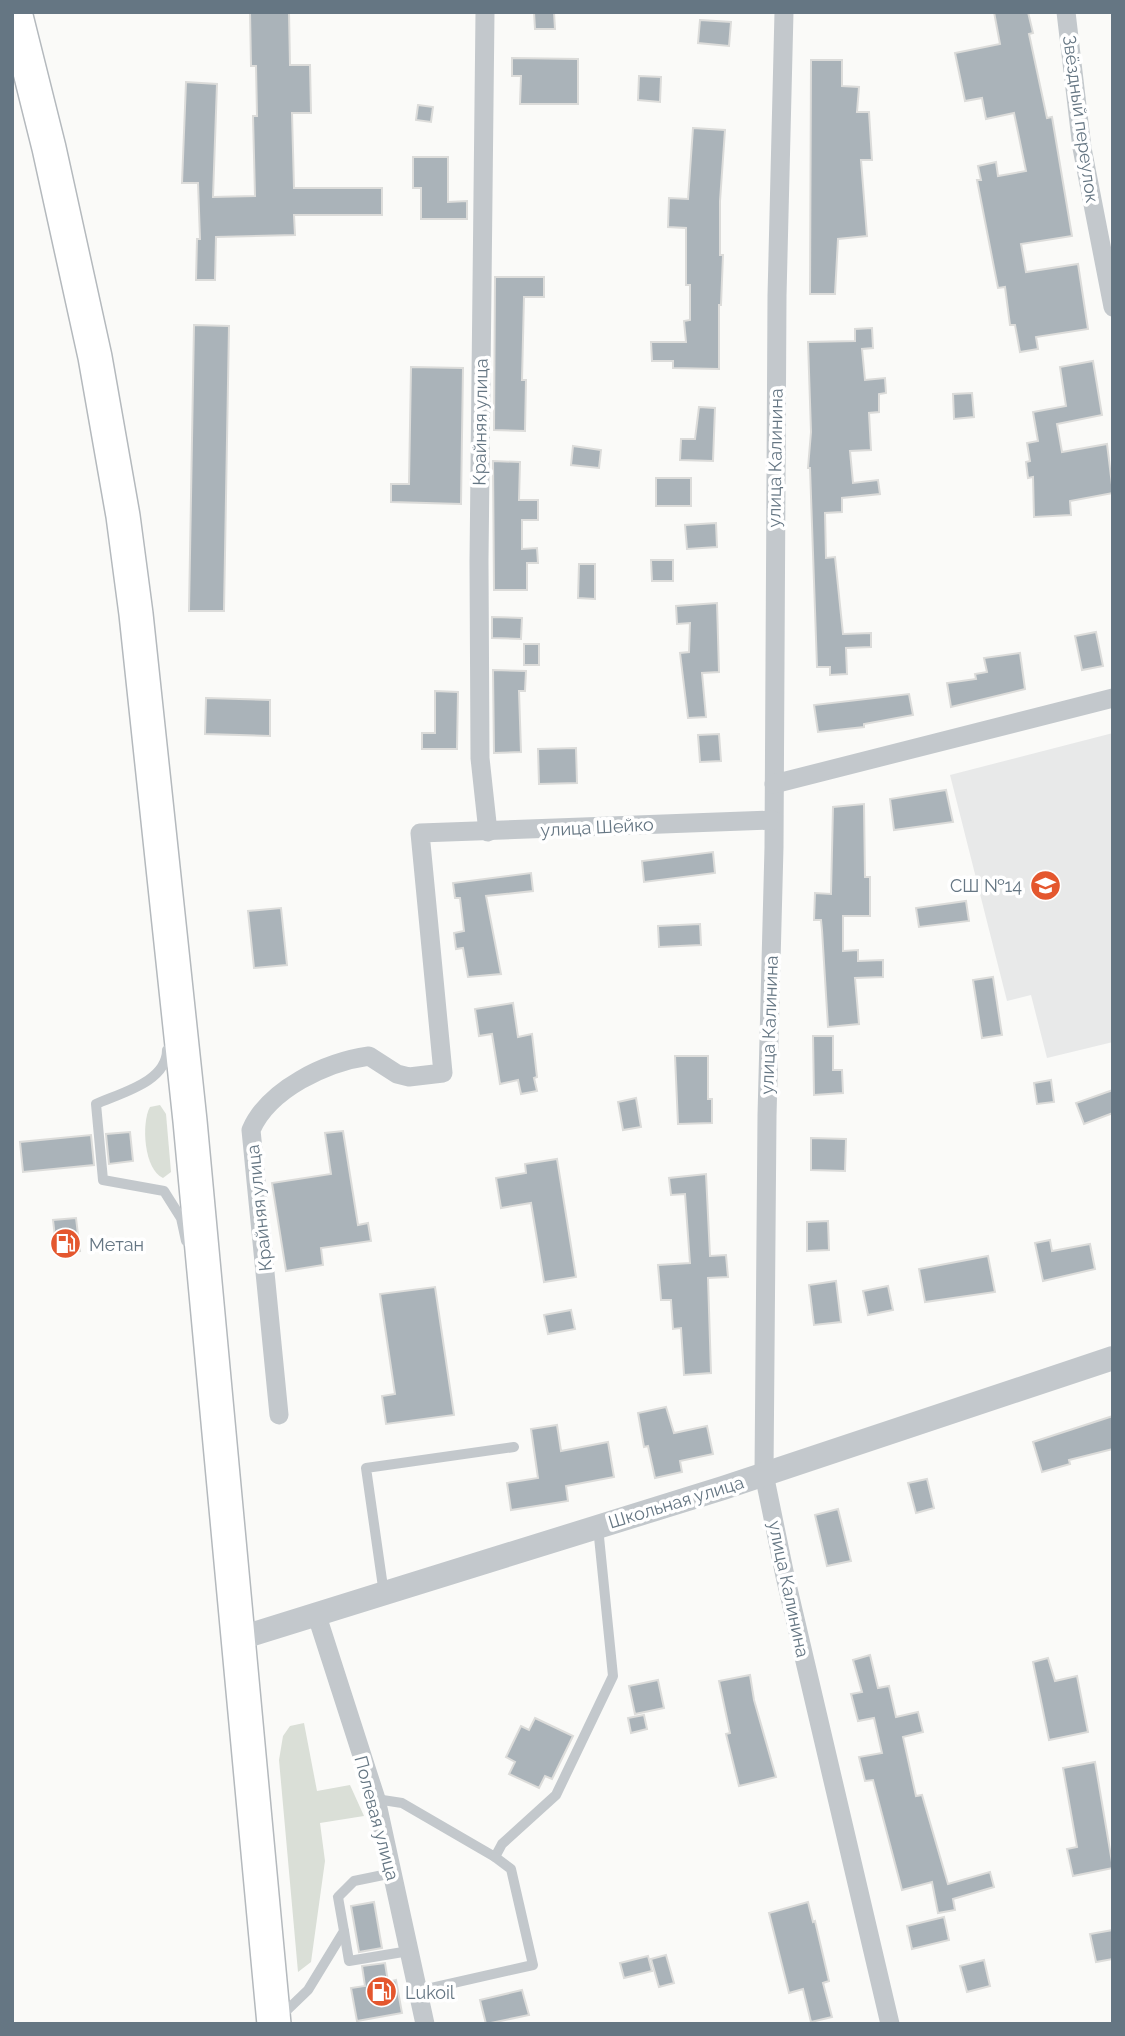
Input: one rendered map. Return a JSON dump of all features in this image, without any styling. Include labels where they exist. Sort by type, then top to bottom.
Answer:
[{"type":"highway","points":[[15,12],[74,252],[123,516],[148,706],[274,2023]]},
{"type":"street","name":"Крайняя улица","points":[[485,12],[479,574],[480,758],[488,832]]},
{"type":"street","name":"улица Калинина","points":[[784,12],[776,296],[774,820],[767,1115],[764,1474],[785,1576],[890,2024]]},
{"type":"street","name":"Звёздный переулок","points":[[1066,12],[1082,148],[1113,307]]},
{"type":"street","points":[[774,784],[877,761],[1113,698]]},
{"type":"street","name":"улица Шейко","points":[[420,833],[774,820]]},
{"type":"street","name":"Крайняя улица","points":[[279,1415],[251,1130],[259,1112],[271,1100],[327,1065],[369,1056],[397,1074],[409,1077],[443,1073],[420,833]]},
{"type":"street","name":"Школьная улица","points":[[237,1639],[764,1474],[1113,1358]]},
{"type":"street","name":"Полевая улица","points":[[317,1616],[376,1799],[425,2024]]},
{"type":"lane","points":[[168,1022],[174,963]]},
{"type":"lane","points":[[167,1035],[167,1060],[154,1077],[96,1104],[103,1180],[164,1191],[181,1218],[189,1253]]},
{"type":"lane","points":[[192,1265],[210,1337]]},
{"type":"lane","points":[[384,1594],[366,1468],[514,1447]]},
{"type":"lane","points":[[495,1857],[502,1844],[556,1795],[613,1676],[598,1527]]},
{"type":"lane","points":[[376,1799],[402,1803],[511,1869],[533,1965],[418,1991]]},
{"type":"lane","points":[[393,1873],[354,1881],[338,1897],[349,1961],[409,1951]]},
{"type":"lane","points":[[274,2023],[308,1990],[344,1931]]},
{"type":"shaded area","name":"СШ №14","points":[[1113,733],[1113,1042],[1047,1058],[1031,995],[1007,1001],[950,775]]},
{"type":"shaded area","points":[[160,1105],[166,1114],[171,1172],[163,1178],[152,1166],[145,1134],[150,1107]]},
{"type":"shaded area","points":[[304,1723],[317,1791],[350,1785],[364,1816],[320,1823],[325,1861],[311,1962],[298,1972],[279,1760],[283,1736],[290,1726]]},
{"type":"building","points":[[250,12],[289,12],[290,65],[310,65],[311,113],[292,113],[294,188],[382,188],[382,215],[294,215],[295,235],[216,237],[215,280],[196,280],[197,239],[200,239],[198,183],[182,183],[186,82],[217,84],[213,197],[255,196],[253,116],[257,116],[256,66],[251,66]]},
{"type":"building","points":[[534,12],[554,12],[555,29],[535,29]]},
{"type":"building","points":[[994,12],[1028,12],[1033,33],[1029,34],[1047,118],[1052,117],[1072,236],[1021,244],[1026,272],[1078,264],[1088,329],[1036,337],[1038,349],[1020,352],[1015,325],[1010,325],[1005,287],[998,288],[977,180],[981,180],[978,166],[996,162],[998,176],[1026,171],[1014,113],[986,119],[982,98],[965,101],[955,53],[1000,44]]},
{"type":"building","points":[[700,20],[731,22],[729,46],[698,43]]},
{"type":"building","points":[[512,58],[578,59],[578,104],[520,104],[521,76],[512,76]]},
{"type":"building","points":[[811,60],[842,60],[842,86],[859,87],[857,112],[869,112],[872,160],[861,160],[867,236],[838,239],[835,294],[810,294]]},
{"type":"building","points":[[639,76],[661,77],[660,102],[638,100]]},
{"type":"building","points":[[418,105],[433,107],[431,122],[416,120]]},
{"type":"building","points":[[693,128],[725,130],[720,201],[720,255],[723,255],[719,305],[719,369],[673,368],[673,361],[652,361],[651,342],[686,342],[684,321],[690,320],[690,285],[686,285],[686,228],[668,227],[669,198],[688,199]]},
{"type":"building","points":[[413,157],[448,157],[448,202],[467,201],[467,219],[421,219],[421,188],[413,188]]},
{"type":"building","points":[[495,277],[544,277],[544,297],[524,297],[522,380],[526,380],[525,431],[494,430]]},
{"type":"building","points":[[194,325],[229,326],[224,611],[189,611]]},
{"type":"building","points":[[872,328],[873,348],[862,349],[865,380],[885,378],[886,393],[879,394],[879,412],[869,413],[871,450],[850,451],[853,483],[878,480],[880,494],[842,498],[842,512],[825,513],[826,558],[835,557],[843,634],[871,633],[871,647],[846,648],[847,674],[830,675],[830,667],[817,667],[808,468],[811,432],[808,342],[855,341],[855,329]]},
{"type":"building","points":[[1093,361],[1102,415],[1057,424],[1062,452],[1107,444],[1113,493],[1070,501],[1071,515],[1034,517],[1033,477],[1028,478],[1026,462],[1030,461],[1027,443],[1038,441],[1033,412],[1066,406],[1060,367]]},
{"type":"building","points":[[411,367],[463,368],[461,504],[391,502],[391,484],[409,484]]},
{"type":"building","points":[[972,393],[974,417],[954,419],[953,394]]},
{"type":"building","points":[[699,407],[715,408],[713,461],[680,460],[681,439],[695,439]]},
{"type":"building","points":[[573,446],[601,450],[599,468],[571,465]]},
{"type":"building","points":[[493,461],[520,462],[519,500],[538,500],[538,520],[522,520],[522,549],[537,548],[538,563],[527,563],[527,590],[494,590]]},
{"type":"building","points":[[656,478],[691,478],[691,506],[656,506]]},
{"type":"building","points":[[716,523],[717,547],[687,549],[685,525]]},
{"type":"building","points":[[651,560],[673,560],[673,581],[652,581]]},
{"type":"building","points":[[579,564],[595,564],[595,599],[578,598]]},
{"type":"building","points":[[717,603],[719,672],[702,673],[706,717],[688,718],[680,653],[689,652],[690,623],[677,624],[676,606]]},
{"type":"building","points":[[492,617],[522,618],[521,639],[492,638]]},
{"type":"building","points":[[1096,632],[1103,666],[1082,670],[1075,636]]},
{"type":"building","points":[[524,644],[539,644],[539,665],[524,665]]},
{"type":"building","points":[[1020,653],[1025,689],[951,707],[947,683],[976,679],[975,674],[987,672],[984,658]]},
{"type":"building","points":[[493,670],[526,671],[525,691],[519,691],[521,752],[494,753]]},
{"type":"building","points":[[435,691],[458,692],[457,749],[422,749],[422,733],[435,733]]},
{"type":"building","points":[[909,694],[913,715],[864,724],[864,727],[818,732],[814,705]]},
{"type":"building","points":[[206,698],[270,700],[270,736],[205,734]]},
{"type":"building","points":[[719,734],[721,761],[700,762],[698,735]]},
{"type":"building","points":[[576,748],[577,783],[539,784],[538,749]]},
{"type":"building","points":[[946,790],[953,822],[894,830],[890,799]]},
{"type":"building","points":[[864,804],[865,877],[870,877],[870,916],[843,916],[843,951],[858,950],[858,961],[883,960],[883,977],[855,978],[859,1024],[828,1027],[821,920],[814,920],[815,893],[831,894],[833,807]]},
{"type":"building","points":[[713,852],[715,873],[644,882],[642,861]]},
{"type":"building","points":[[531,873],[533,891],[486,896],[501,974],[468,977],[463,948],[456,949],[454,933],[464,931],[460,898],[455,898],[453,883]]},
{"type":"building","points":[[966,901],[969,921],[919,927],[916,908]]},
{"type":"building","points":[[281,908],[287,965],[254,968],[248,911]]},
{"type":"building","points":[[700,924],[701,945],[659,947],[658,926]]},
{"type":"building","points":[[993,977],[1002,1035],[982,1038],[973,980]]},
{"type":"building","points":[[513,1003],[518,1037],[532,1034],[537,1077],[534,1078],[537,1091],[521,1094],[518,1080],[500,1084],[492,1034],[479,1036],[475,1009]]},
{"type":"building","points":[[813,1036],[833,1036],[833,1070],[842,1070],[843,1093],[814,1095]]},
{"type":"building","points":[[675,1056],[708,1056],[708,1099],[712,1099],[712,1123],[678,1124]]},
{"type":"building","points":[[1051,1080],[1054,1102],[1037,1104],[1034,1083]]},
{"type":"building","points":[[1113,1090],[1113,1113],[1084,1124],[1076,1103]]},
{"type":"building","points":[[636,1098],[641,1127],[623,1130],[618,1102]]},
{"type":"building","points":[[343,1131],[358,1225],[368,1223],[371,1241],[321,1248],[323,1265],[286,1271],[272,1183],[331,1174],[325,1133]]},
{"type":"building","points":[[130,1132],[133,1161],[109,1164],[106,1134]]},
{"type":"building","points":[[91,1135],[94,1165],[23,1172],[20,1142]]},
{"type":"building","points":[[811,1138],[846,1139],[845,1171],[811,1170]]},
{"type":"building","points":[[557,1159],[576,1277],[544,1282],[531,1203],[501,1208],[496,1178],[526,1173],[525,1164]]},
{"type":"building","points":[[706,1174],[710,1256],[726,1255],[728,1277],[708,1278],[711,1373],[684,1375],[681,1328],[673,1329],[671,1300],[661,1300],[658,1265],[690,1263],[685,1194],[671,1195],[669,1178]]},
{"type":"building","points":[[76,1218],[80,1251],[57,1253],[53,1220]]},
{"type":"building","points":[[828,1221],[829,1250],[807,1251],[807,1222]]},
{"type":"building","points":[[1050,1240],[1052,1251],[1090,1244],[1095,1269],[1043,1281],[1035,1243]]},
{"type":"building","points":[[988,1256],[995,1292],[925,1302],[919,1269]]},
{"type":"building","points":[[836,1281],[841,1322],[814,1325],[809,1285]]},
{"type":"building","points":[[888,1286],[893,1310],[868,1315],[863,1291]]},
{"type":"building","points":[[435,1287],[454,1415],[386,1424],[382,1396],[395,1394],[380,1294]]},
{"type":"building","points":[[571,1310],[575,1329],[548,1334],[544,1315]]},
{"type":"building","points":[[666,1407],[674,1433],[707,1426],[713,1454],[680,1461],[682,1472],[655,1478],[648,1446],[644,1447],[638,1413]]},
{"type":"building","points":[[1113,1416],[1113,1449],[1069,1460],[1070,1464],[1042,1472],[1033,1442]]},
{"type":"building","points":[[557,1425],[561,1451],[608,1442],[614,1477],[566,1486],[568,1501],[511,1510],[507,1483],[538,1478],[531,1429]]},
{"type":"building","points":[[927,1479],[934,1508],[916,1513],[908,1483]]},
{"type":"building","points":[[838,1509],[851,1561],[827,1566],[815,1515]]},
{"type":"building","points":[[870,1655],[878,1688],[889,1686],[896,1717],[918,1712],[923,1732],[903,1737],[916,1796],[922,1795],[948,1884],[990,1872],[994,1887],[953,1899],[955,1910],[938,1913],[932,1882],[902,1890],[873,1780],[865,1781],[859,1757],[882,1753],[874,1718],[858,1721],[851,1694],[862,1692],[853,1660]]},
{"type":"building","points":[[1048,1658],[1055,1681],[1077,1676],[1088,1732],[1049,1740],[1033,1662]]},
{"type":"building","points":[[750,1675],[754,1700],[776,1777],[739,1786],[726,1734],[730,1733],[719,1681]]},
{"type":"building","points":[[658,1680],[664,1708],[635,1714],[629,1686]]},
{"type":"building","points":[[644,1715],[647,1729],[631,1733],[628,1718]]},
{"type":"building","points":[[535,1718],[573,1736],[552,1779],[545,1776],[539,1788],[509,1774],[515,1762],[506,1757],[521,1726],[529,1730]]},
{"type":"building","points":[[1095,1762],[1113,1868],[1073,1876],[1067,1849],[1077,1847],[1063,1768]]},
{"type":"building","points":[[374,1902],[382,1948],[359,1952],[351,1906]]},
{"type":"building","points":[[808,1902],[829,1981],[823,1983],[832,2017],[811,2022],[803,1989],[789,1993],[769,1913]]},
{"type":"building","points":[[944,1917],[949,1940],[912,1949],[907,1926]]},
{"type":"building","points":[[1113,1930],[1113,1959],[1096,1962],[1090,1934]]},
{"type":"building","points":[[666,1955],[674,1983],[659,1987],[651,1959]]},
{"type":"building","points":[[648,1956],[652,1971],[624,1978],[620,1963]]},
{"type":"building","points":[[984,1960],[990,1986],[967,1992],[960,1966]]},
{"type":"building","points":[[385,1963],[388,1982],[396,1980],[402,2013],[357,2021],[351,1988],[365,1986],[362,1966]]},
{"type":"building","points":[[522,1990],[529,2015],[486,2024],[480,2000]]},
{"type":"place","name":"СШ №14","points":[[1045,885]]},
{"type":"place","name":"Метан","points":[[66,1244]]},
{"type":"place","name":"Lukoil","points":[[382,1992]]}]
